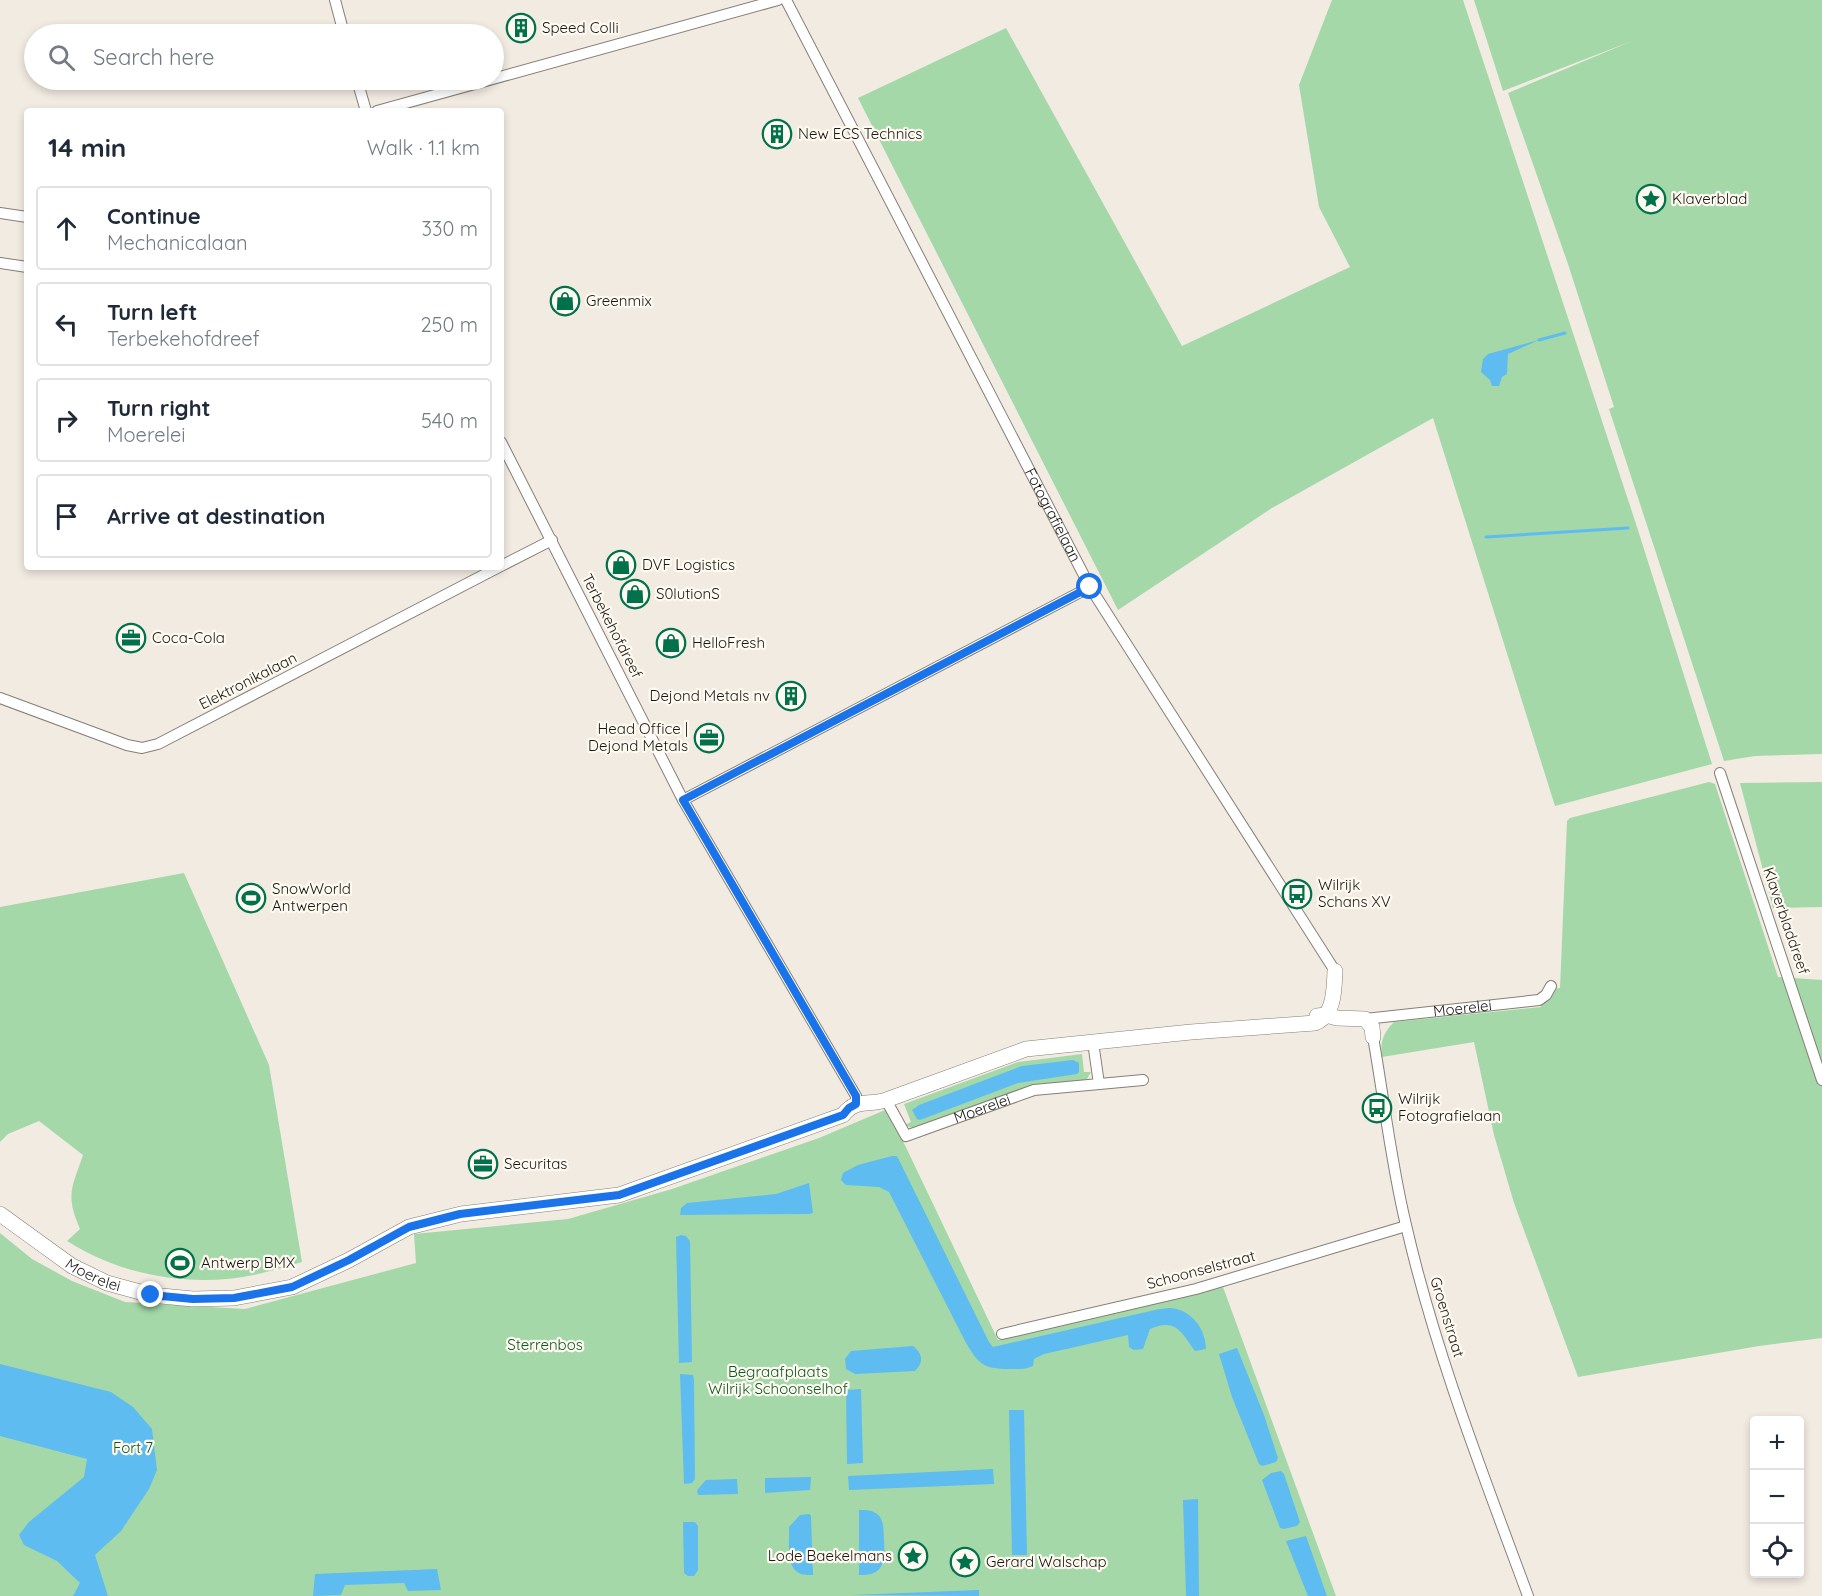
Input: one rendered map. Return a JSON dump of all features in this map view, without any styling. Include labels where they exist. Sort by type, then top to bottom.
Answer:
[{"type":"street","points":[[335,0],[341,24]]},
{"type":"street","points":[[504,76],[777,0]]},
{"type":"street","name":"Fotografielaan","points":[[786,0],[1090,587],[1335,970],[1331,1005],[1326,1015]]},
{"type":"street","points":[[360,90],[365,108]]},
{"type":"street","points":[[388,108],[453,90]]},
{"type":"street","points":[[0,213],[24,217]]},
{"type":"street","points":[[0,263],[24,267]]},
{"type":"street","name":"Terbekehofdreef","points":[[504,448],[683,800],[856,1096],[856,1104]]},
{"type":"street","name":"Elektronikalaan","points":[[504,565],[552,540]]},
{"type":"street","name":"Elektronikalaan","points":[[0,698],[127,745],[142,748],[158,744],[494,570]]},
{"type":"street","points":[[683,800],[1090,587]]},
{"type":"street","name":"Klaverbladdreef","points":[[1720,772],[1822,1080]]},
{"type":"street","name":"Moerelei","points":[[0,1214],[72,1266],[107,1283],[151,1295],[193,1299],[234,1298],[292,1287],[349,1260],[409,1227],[460,1214],[619,1195],[843,1115],[856,1104],[877,1103],[1026,1049],[1315,1023],[1323,1020],[1326,1015],[1337,1018],[1365,1019],[1539,1000],[1546,995],[1551,986]]},
{"type":"street","points":[[1365,1019],[1372,1027],[1373,1037]]},
{"type":"street","name":"Groenstraat","points":[[1373,1037],[1406,1226],[1429,1310],[1462,1417],[1528,1596]]},
{"type":"street","points":[[1093,1042],[1099,1084]]},
{"type":"street","name":"Moerelei","points":[[886,1100],[906,1136],[1034,1090],[1143,1080]]},
{"type":"street","name":"Schoonselstraat","points":[[1002,1334],[1196,1289],[1406,1226]]},
{"type":"green space","points":[[1332,0],[1463,0],[1637,527],[1712,764],[1555,806],[1433,418],[1272,508],[1118,610],[858,98],[1006,28],[1182,346],[1350,267],[1319,207],[1299,85]]},
{"type":"green space","points":[[1474,0],[1822,0],[1822,754],[1755,756],[1724,761],[1609,409],[1614,407],[1568,264],[1508,93],[1632,41],[1503,91]]},
{"type":"green space","points":[[1709,782],[1715,784],[1778,977],[1822,980],[1822,1338],[1759,1346],[1578,1377],[1514,1203],[1494,1135],[1474,1042],[1382,1057],[1382,1042],[1387,1030],[1394,1022],[1541,1007],[1542,990],[1560,988],[1567,821],[1570,818]]},
{"type":"green space","points":[[1822,782],[1822,907],[1773,908],[1740,783]]},
{"type":"green space","points":[[184,873],[269,1065],[302,1262],[237,1278],[187,1279],[136,1271],[89,1253],[67,1241],[80,1229],[71,1199],[83,1155],[39,1121],[8,1134],[0,1142],[0,907]]},
{"type":"green space","points":[[1082,1054],[1084,1072],[1091,1072],[1087,1079],[914,1129],[905,1125],[911,1122],[904,1104],[1018,1062]]},
{"type":"green space","name":"Begraafplaats Wilrijk Schoonselhof","points":[[885,1110],[902,1139],[998,1340],[1223,1287],[1336,1596],[0,1596],[0,1233],[32,1259],[72,1281],[125,1302],[245,1309],[416,1263],[414,1234],[568,1219],[672,1189],[819,1138]]},
{"type":"water","points":[[1539,340],[1508,354],[1507,374],[1502,377],[1499,386],[1492,386],[1490,380],[1481,372],[1483,359],[1488,354]]},
{"type":"water","points":[[1073,1060],[1079,1063],[1077,1074],[1018,1083],[920,1120],[912,1110],[919,1105],[1022,1066]]},
{"type":"water","points":[[897,1156],[993,1347],[1170,1308],[1184,1312],[1196,1321],[1203,1334],[1206,1349],[1195,1351],[1177,1329],[1166,1325],[1150,1329],[1143,1349],[1134,1350],[1129,1347],[1128,1335],[1044,1354],[1034,1359],[1033,1366],[1027,1368],[1000,1369],[982,1363],[965,1341],[889,1192],[879,1187],[846,1185],[841,1180],[843,1173],[858,1165]]},
{"type":"water","points":[[809,1183],[813,1213],[809,1214],[680,1215],[681,1208],[687,1203],[776,1194]]},
{"type":"water","points":[[686,1236],[690,1241],[692,1362],[679,1363],[676,1237]]},
{"type":"water","points":[[913,1346],[921,1358],[915,1371],[855,1374],[846,1369],[845,1359],[851,1351]]},
{"type":"water","points":[[1237,1348],[1264,1415],[1278,1458],[1276,1462],[1262,1466],[1259,1464],[1232,1397],[1219,1354]]},
{"type":"water","points":[[0,1364],[111,1392],[133,1407],[152,1429],[157,1470],[149,1489],[121,1531],[95,1555],[108,1596],[73,1596],[80,1583],[57,1561],[24,1545],[19,1535],[29,1522],[84,1477],[87,1459],[0,1436]]},
{"type":"water","points":[[680,1374],[693,1375],[694,1380],[695,1479],[692,1483],[684,1484]]},
{"type":"water","points":[[861,1389],[863,1463],[847,1464],[846,1390]]},
{"type":"water","points":[[1009,1410],[1024,1410],[1027,1555],[1012,1555]]},
{"type":"water","points":[[993,1469],[994,1484],[849,1490],[848,1476]]},
{"type":"water","points":[[1281,1471],[1300,1522],[1297,1526],[1284,1529],[1280,1528],[1262,1480],[1271,1473]]},
{"type":"water","points":[[811,1477],[810,1490],[765,1493],[765,1478]]},
{"type":"water","points":[[737,1479],[738,1494],[698,1495],[697,1490],[706,1480]]},
{"type":"water","points":[[1198,1499],[1199,1596],[1186,1596],[1183,1500]]},
{"type":"water","points":[[859,1510],[875,1512],[880,1516],[883,1526],[882,1565],[879,1570],[868,1575],[859,1575]]},
{"type":"water","points":[[809,1514],[811,1516],[813,1575],[802,1574],[795,1570],[789,1552],[789,1527],[800,1515]]},
{"type":"water","points":[[683,1522],[695,1522],[698,1526],[698,1570],[694,1576],[684,1573]]},
{"type":"water","points":[[1306,1536],[1327,1596],[1308,1596],[1286,1541]]},
{"type":"water","points":[[437,1569],[441,1590],[408,1591],[404,1583],[345,1585],[341,1595],[313,1596],[315,1574]]},
{"type":"water","points":[[979,1590],[979,1596],[851,1595]]},
{"type":"waterway","points":[[1539,340],[1565,333]]},
{"type":"waterway","points":[[1486,537],[1628,528]]},
{"type":"place","name":"Speed Colli","points":[[521,28]]},
{"type":"place","name":"New ECS Technics","points":[[777,134]]},
{"type":"place","name":"Klaverblad","points":[[1651,199]]},
{"type":"place","name":"Greenmix","points":[[565,301]]},
{"type":"place","name":"DVF Logistics","points":[[621,565]]},
{"type":"place","name":"S0lutionS","points":[[635,594]]},
{"type":"place","name":"Coca-Cola","points":[[131,638]]},
{"type":"place","name":"HelloFresh","points":[[671,643]]},
{"type":"place","name":"Dejond Metals nv","points":[[791,696]]},
{"type":"place","name":"Head Office | Dejond Metals","points":[[709,738]]},
{"type":"place","name":"Wilrijk Schans XV","points":[[1297,894]]},
{"type":"place","name":"SnowWorld Antwerpen","points":[[251,898]]},
{"type":"place","name":"Wilrijk Fotografielaan","points":[[1377,1108]]},
{"type":"place","name":"Securitas","points":[[483,1164]]},
{"type":"place","name":"Antwerp BMX","points":[[180,1263]]},
{"type":"place","name":"Lode Baekelmans","points":[[913,1556]]},
{"type":"place","name":"Gerard Walschap","points":[[965,1562]]},
{"type":"route","points":[[151,1295],[193,1299],[234,1298],[292,1287],[349,1260],[409,1227],[460,1214],[619,1195],[843,1115],[856,1104],[856,1096],[683,800],[1090,587]]},
{"type":"park label","name":"Sterrenbos","points":[[545,1345]]},
{"type":"park label","name":"Fort 7","points":[[133,1448]]}]
